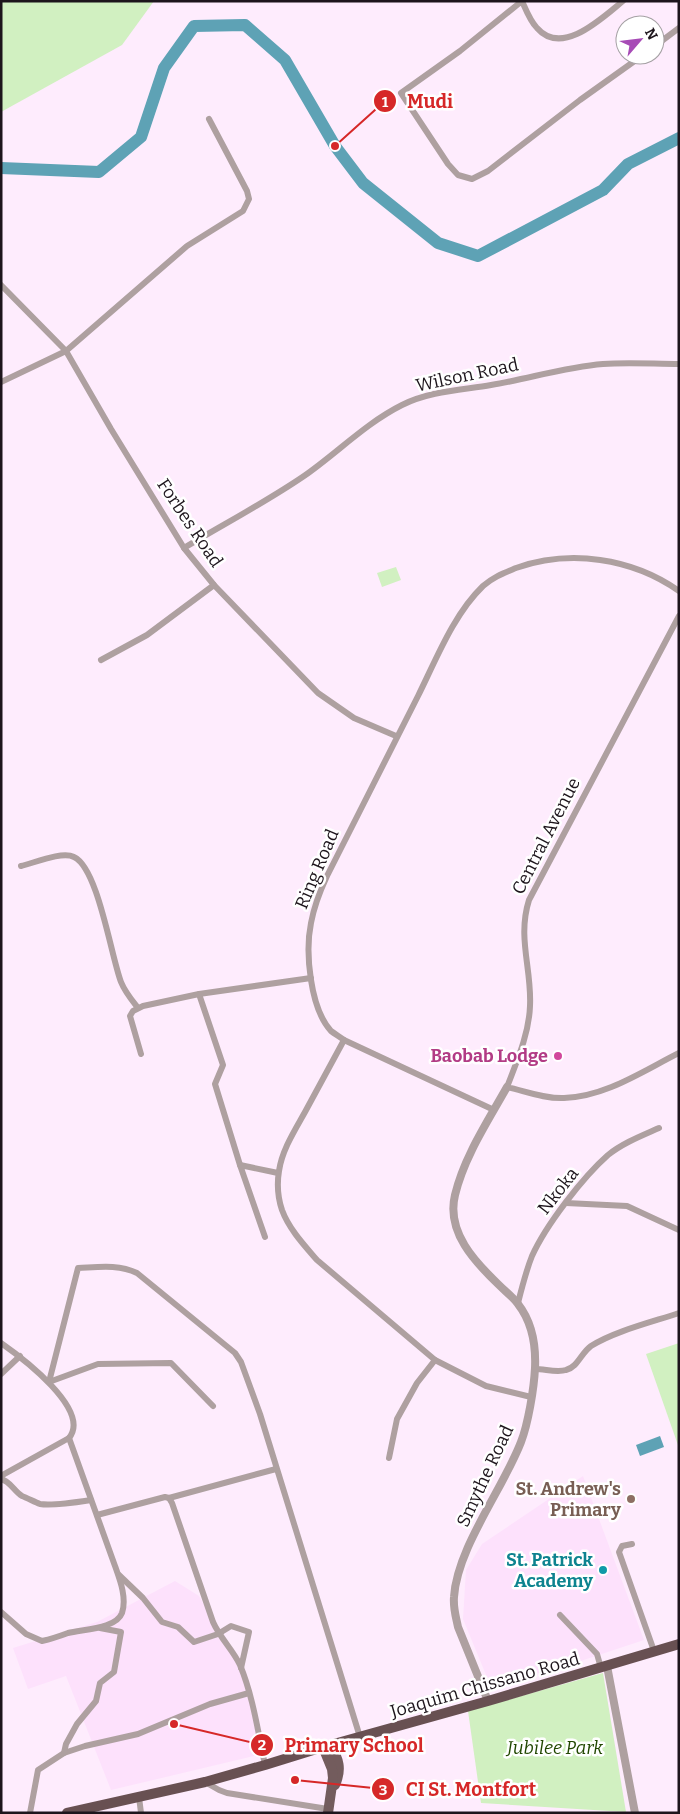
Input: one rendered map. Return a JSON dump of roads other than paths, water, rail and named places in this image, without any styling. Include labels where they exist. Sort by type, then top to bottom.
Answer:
[{"type":"highway","name":"Joaquim Chissano Road","points":[[67,1813],[205,1782],[326,1746],[488,1702],[679,1644]]},
{"type":"main road","points":[[326,1746],[337,1756],[340,1765],[339,1776],[330,1798],[328,1811]]},
{"type":"street","points":[[623,1],[580,33],[567,39],[554,39],[538,30],[522,1],[460,51],[401,93],[448,164],[458,175],[472,179],[488,171],[629,65]]},
{"type":"street","points":[[665,38],[679,28]]},
{"type":"street","points":[[1,382],[66,350],[187,246],[243,211],[249,199],[247,191],[209,119]]},
{"type":"street","name":"Forbes Road","points":[[1,285],[66,350],[110,429],[184,548],[214,585],[318,693],[354,718],[396,736]]},
{"type":"street","name":"Wilson Road","points":[[184,548],[297,480],[378,418],[404,404],[427,396],[582,367],[604,364],[679,364]]},
{"type":"street","name":"Ring Road","points":[[494,1110],[344,1040],[331,1031],[317,1004],[311,978],[309,951],[311,925],[317,898],[440,648],[470,600],[484,585],[498,575],[523,566],[551,559],[579,558],[620,563],[667,583],[679,591]]},
{"type":"street","points":[[101,660],[147,635],[214,585]]},
{"type":"street","name":"Central Avenue","points":[[507,1087],[522,1048],[529,1020],[530,995],[523,926],[529,900],[679,616]]},
{"type":"street","points":[[22,866],[62,855],[73,856],[80,860],[98,898],[121,980],[138,1008]]},
{"type":"street","points":[[141,1054],[130,1016],[138,1008],[199,994],[311,978]]},
{"type":"street","points":[[199,994],[223,1065],[215,1084],[265,1237]]},
{"type":"street","points":[[344,1040],[288,1143],[278,1173],[282,1209],[288,1223],[317,1260],[435,1360],[486,1386],[531,1397]]},
{"type":"street","points":[[507,1087],[550,1097],[577,1097],[601,1091],[679,1053]]},
{"type":"street","name":"Smythe Road","points":[[488,1702],[458,1627],[454,1597],[457,1578],[465,1555],[522,1442],[535,1369],[532,1333],[528,1320],[518,1304],[475,1260],[457,1231],[454,1217],[455,1196],[463,1168],[507,1087]]},
{"type":"street","name":"Nkoka","points":[[518,1304],[524,1276],[533,1254],[566,1203],[591,1172],[609,1154],[630,1141],[659,1128]]},
{"type":"street","points":[[240,1165],[278,1173]]},
{"type":"street","points":[[566,1203],[627,1206],[679,1230]]},
{"type":"street","points":[[49,1382],[78,1268],[110,1266],[129,1269],[137,1273],[235,1353],[241,1362],[256,1406],[360,1737]]},
{"type":"street","points":[[535,1369],[567,1370],[574,1366],[584,1352],[596,1344],[630,1329],[679,1313]]},
{"type":"street","points":[[1,1343],[20,1356],[49,1382],[69,1409],[74,1426],[69,1438],[1,1478]]},
{"type":"street","points":[[1,1374],[20,1356]]},
{"type":"street","points":[[390,1458],[397,1419],[417,1383],[435,1360]]},
{"type":"street","points":[[49,1382],[98,1364],[171,1363],[213,1406]]},
{"type":"street","points":[[1,1612],[26,1634],[42,1641],[70,1633],[99,1628],[116,1621],[122,1613],[122,1586],[96,1515],[82,1469],[69,1438]]},
{"type":"street","points":[[96,1515],[165,1497],[169,1498],[276,1469]]},
{"type":"street","points":[[1,1478],[7,1480],[15,1491],[40,1504],[72,1503],[91,1500]]},
{"type":"street","points":[[169,1498],[218,1634],[241,1668],[249,1693],[265,1765]]},
{"type":"street","points":[[632,1544],[622,1546],[619,1552],[654,1652]]},
{"type":"street","points":[[118,1574],[143,1598],[162,1622],[178,1627],[194,1642],[218,1634],[232,1626],[249,1632],[241,1668]]},
{"type":"street","points":[[560,1615],[597,1654],[604,1667],[635,1813]]},
{"type":"street","points":[[64,1753],[66,1744],[77,1724],[96,1701],[100,1683],[114,1672],[121,1632],[99,1628]]},
{"type":"street","points":[[30,1813],[38,1770],[64,1753],[85,1746],[138,1734],[210,1704],[249,1693]]},
{"type":"street","points":[[205,1782],[227,1793],[328,1811]]},
{"type":"street","points":[[139,1797],[141,1813]]},
{"type":"water","points":[[660,1436],[664,1447],[640,1456],[636,1445]]},
{"type":"waterway","points":[[1,168],[99,172],[141,137],[164,68],[194,26],[245,25],[285,60],[335,146],[363,183],[438,243],[478,256],[603,190],[628,164],[679,138]]},
{"type":"place","name":"Mudi","points":[[335,146]]},
{"type":"place","name":"Baobab Lodge","points":[[558,1056]]},
{"type":"place","name":"St. Andrew's Primary","points":[[631,1499]]},
{"type":"place","name":"St. Patrick Academy","points":[[603,1570]]},
{"type":"place","name":"Primary School","points":[[174,1724]]},
{"type":"place","name":"CI St. Montfort","points":[[295,1780]]},
{"type":"park label","name":"Jubilee Park","points":[[555,1748]]}]
